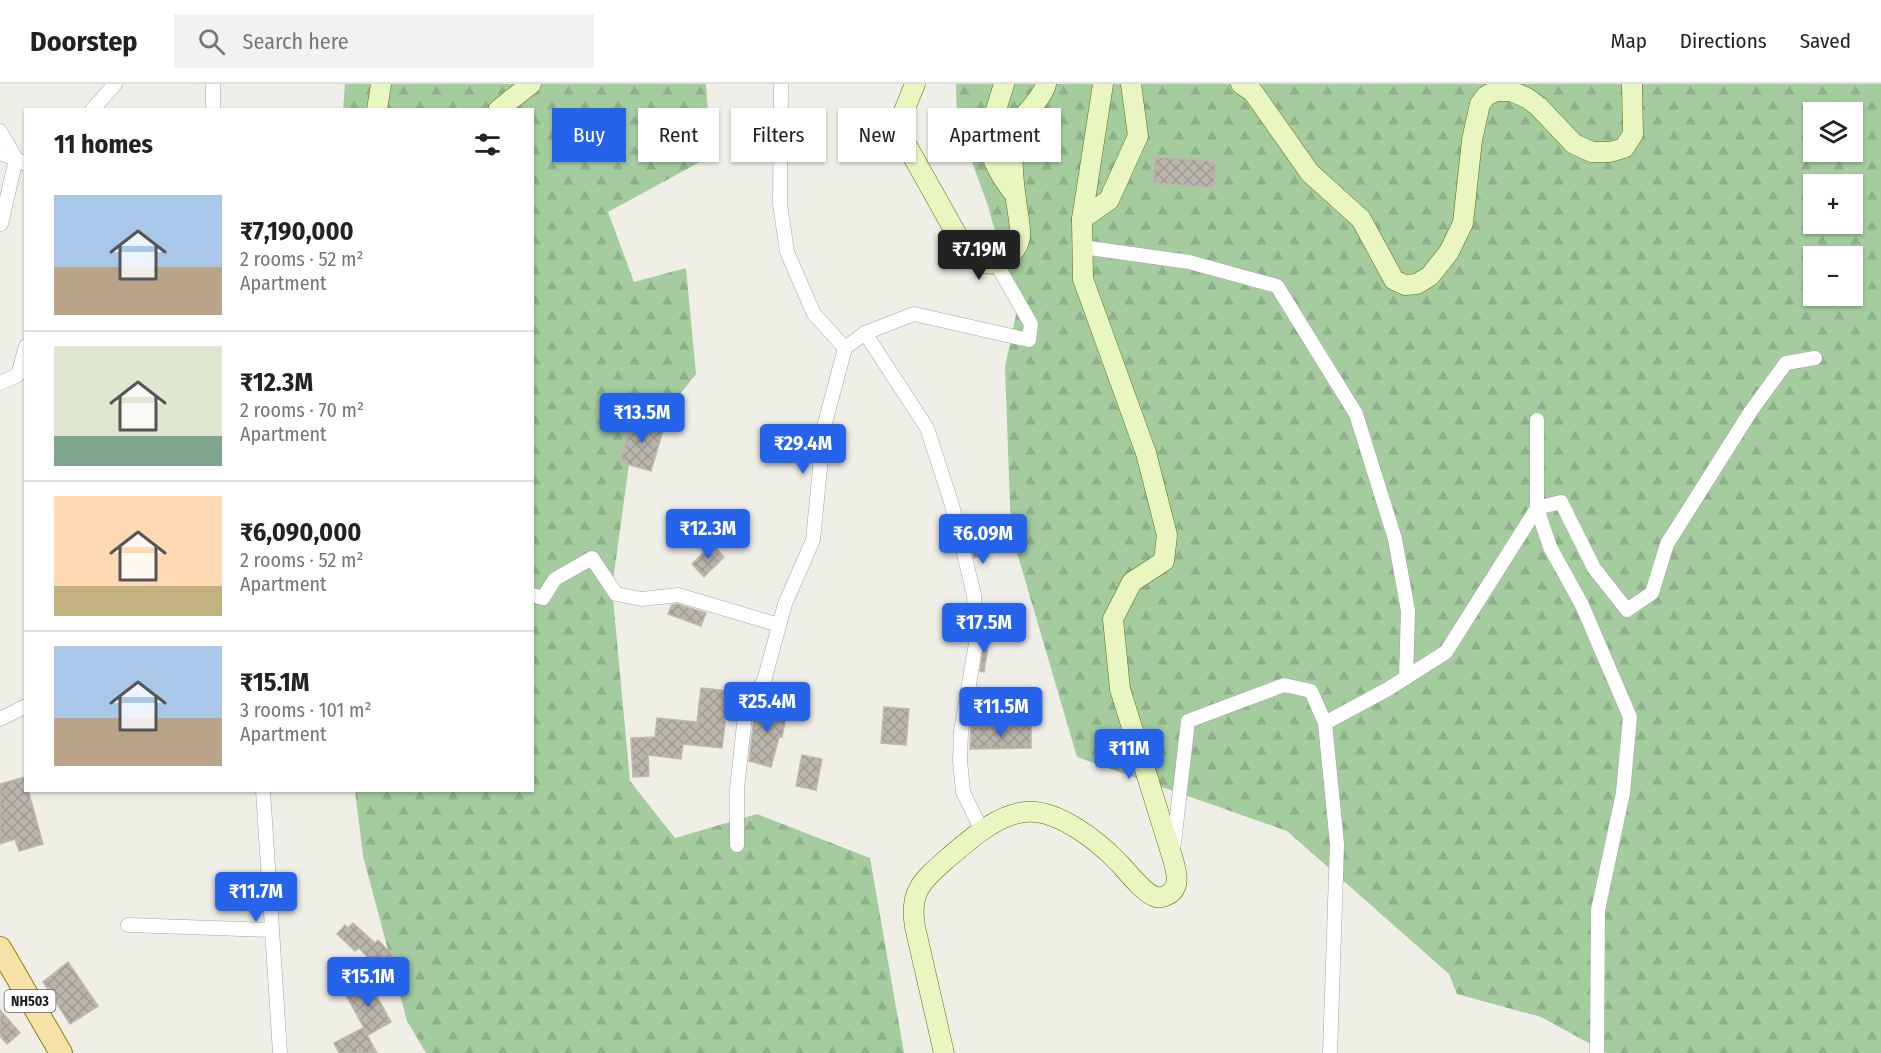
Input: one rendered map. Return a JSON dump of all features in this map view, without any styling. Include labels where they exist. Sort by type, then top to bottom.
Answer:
[{"type":"main road","name":"NH503","points":[[0,948],[61,1053]]},
{"type":"street","points":[[94,108],[115,84]]},
{"type":"street","points":[[213,84],[213,108]]},
{"type":"street","points":[[376,108],[381,84]]},
{"type":"street","points":[[501,108],[531,84]]},
{"type":"street","points":[[781,84],[780,204],[788,252],[814,314],[845,348]]},
{"type":"street","points":[[915,84],[897,128],[967,253],[981,263],[996,263],[1005,260],[1017,246],[1020,237],[1015,195],[1015,129],[1040,99],[1046,84]]},
{"type":"street","points":[[1004,84],[990,130],[990,149],[998,171],[1015,195]]},
{"type":"street","points":[[944,1053],[915,927],[913,900],[927,877],[982,831],[1005,818],[1035,811],[1052,816],[1106,849],[1146,892],[1155,897],[1170,894],[1177,880],[1173,856],[1119,689],[1113,619],[1132,582],[1164,561],[1167,535],[1146,453],[1083,279],[1082,219],[1102,84]]},
{"type":"street","points":[[1082,219],[1109,200],[1138,136],[1131,84]]},
{"type":"street","points":[[1241,84],[1252,92],[1310,173],[1362,219],[1394,280],[1405,285],[1417,284],[1430,276],[1449,252],[1463,223],[1472,141],[1480,104],[1486,96],[1496,91],[1511,92],[1527,98],[1552,119],[1574,144],[1592,152],[1610,152],[1624,148],[1633,134],[1632,84]]},
{"type":"street","points":[[0,131],[21,161]]},
{"type":"street","points":[[0,153],[21,161]]},
{"type":"street","points":[[1,224],[21,161]]},
{"type":"street","points":[[1082,247],[1189,262],[1277,286],[1356,414],[1395,539],[1408,611],[1406,678]]},
{"type":"street","points":[[737,845],[737,789],[746,706],[764,681],[785,604],[813,540],[824,427],[845,348],[865,333],[914,314],[1002,332],[1029,340],[1031,324],[996,263]]},
{"type":"street","points":[[865,333],[927,428],[952,505],[974,595],[976,643],[961,732],[960,760],[963,792],[982,831]]},
{"type":"street","points":[[0,383],[18,375],[24,353]]},
{"type":"street","points":[[1325,723],[1406,678],[1446,652],[1537,508],[1561,502],[1594,568],[1627,610],[1652,593],[1668,544],[1751,411],[1786,363],[1815,358]]},
{"type":"street","points":[[1537,420],[1537,508],[1550,547],[1582,605],[1630,717],[1623,793],[1598,910],[1597,1053]]},
{"type":"street","points":[[534,596],[543,598],[555,579],[592,558],[616,594],[642,599],[678,595],[779,625]]},
{"type":"street","points":[[1173,856],[1188,721],[1284,685],[1311,691],[1325,723],[1337,844],[1330,1053]]},
{"type":"street","points":[[0,719],[24,708]]},
{"type":"street","points":[[264,792],[280,1053]]},
{"type":"street","points":[[128,925],[272,930]]},
{"type":"green space","points":[[345,84],[706,84],[708,108],[638,108],[638,162],[700,162],[608,212],[634,282],[686,268],[696,374],[630,457],[612,588],[630,781],[675,838],[757,814],[870,858],[904,1053],[426,1053],[407,1021],[363,856],[355,792],[534,792],[534,108],[343,108]]},
{"type":"green space","points":[[956,84],[1881,84],[1881,1053],[1607,1053],[1541,1017],[1457,994],[1449,974],[1287,831],[1077,757],[1011,532],[1005,367],[1017,310],[988,206],[972,162],[1061,162],[1061,108],[957,108]]},
{"type":"building","points":[[1155,157],[1216,161],[1214,188],[1153,183]]},
{"type":"building","points":[[633,418],[664,427],[651,471],[620,462]]},
{"type":"building","points":[[975,523],[980,557],[974,558],[966,525]]},
{"type":"building","points":[[712,544],[724,557],[704,577],[692,564]]},
{"type":"building","points":[[677,604],[706,613],[701,626],[668,614],[672,605]]},
{"type":"building","points":[[985,637],[989,638],[984,672],[980,671]]},
{"type":"building","points":[[701,688],[729,691],[722,748],[683,744],[681,759],[648,755],[649,776],[633,777],[631,738],[655,737],[657,718],[697,722]]},
{"type":"building","points":[[759,703],[788,707],[782,737],[779,737],[771,767],[749,761],[755,709]]},
{"type":"building","points":[[884,707],[909,709],[906,745],[881,743]]},
{"type":"building","points":[[1031,726],[1031,748],[970,749],[971,727]]},
{"type":"building","points":[[802,755],[822,759],[816,790],[796,786]]},
{"type":"building","points":[[24,777],[24,792],[29,792],[43,844],[19,851],[15,839],[0,844],[0,784]]},
{"type":"building","points":[[353,923],[375,943],[378,940],[395,958],[381,971],[359,948],[355,951],[337,934],[345,925],[348,928]]},
{"type":"building","points":[[68,962],[98,1006],[70,1024],[43,982]]},
{"type":"building","points":[[369,982],[391,1022],[368,1035],[346,995]]},
{"type":"building","points":[[0,1010],[20,1033],[7,1044],[0,1036]]},
{"type":"building","points":[[363,1028],[377,1053],[339,1053],[334,1043]]}]
